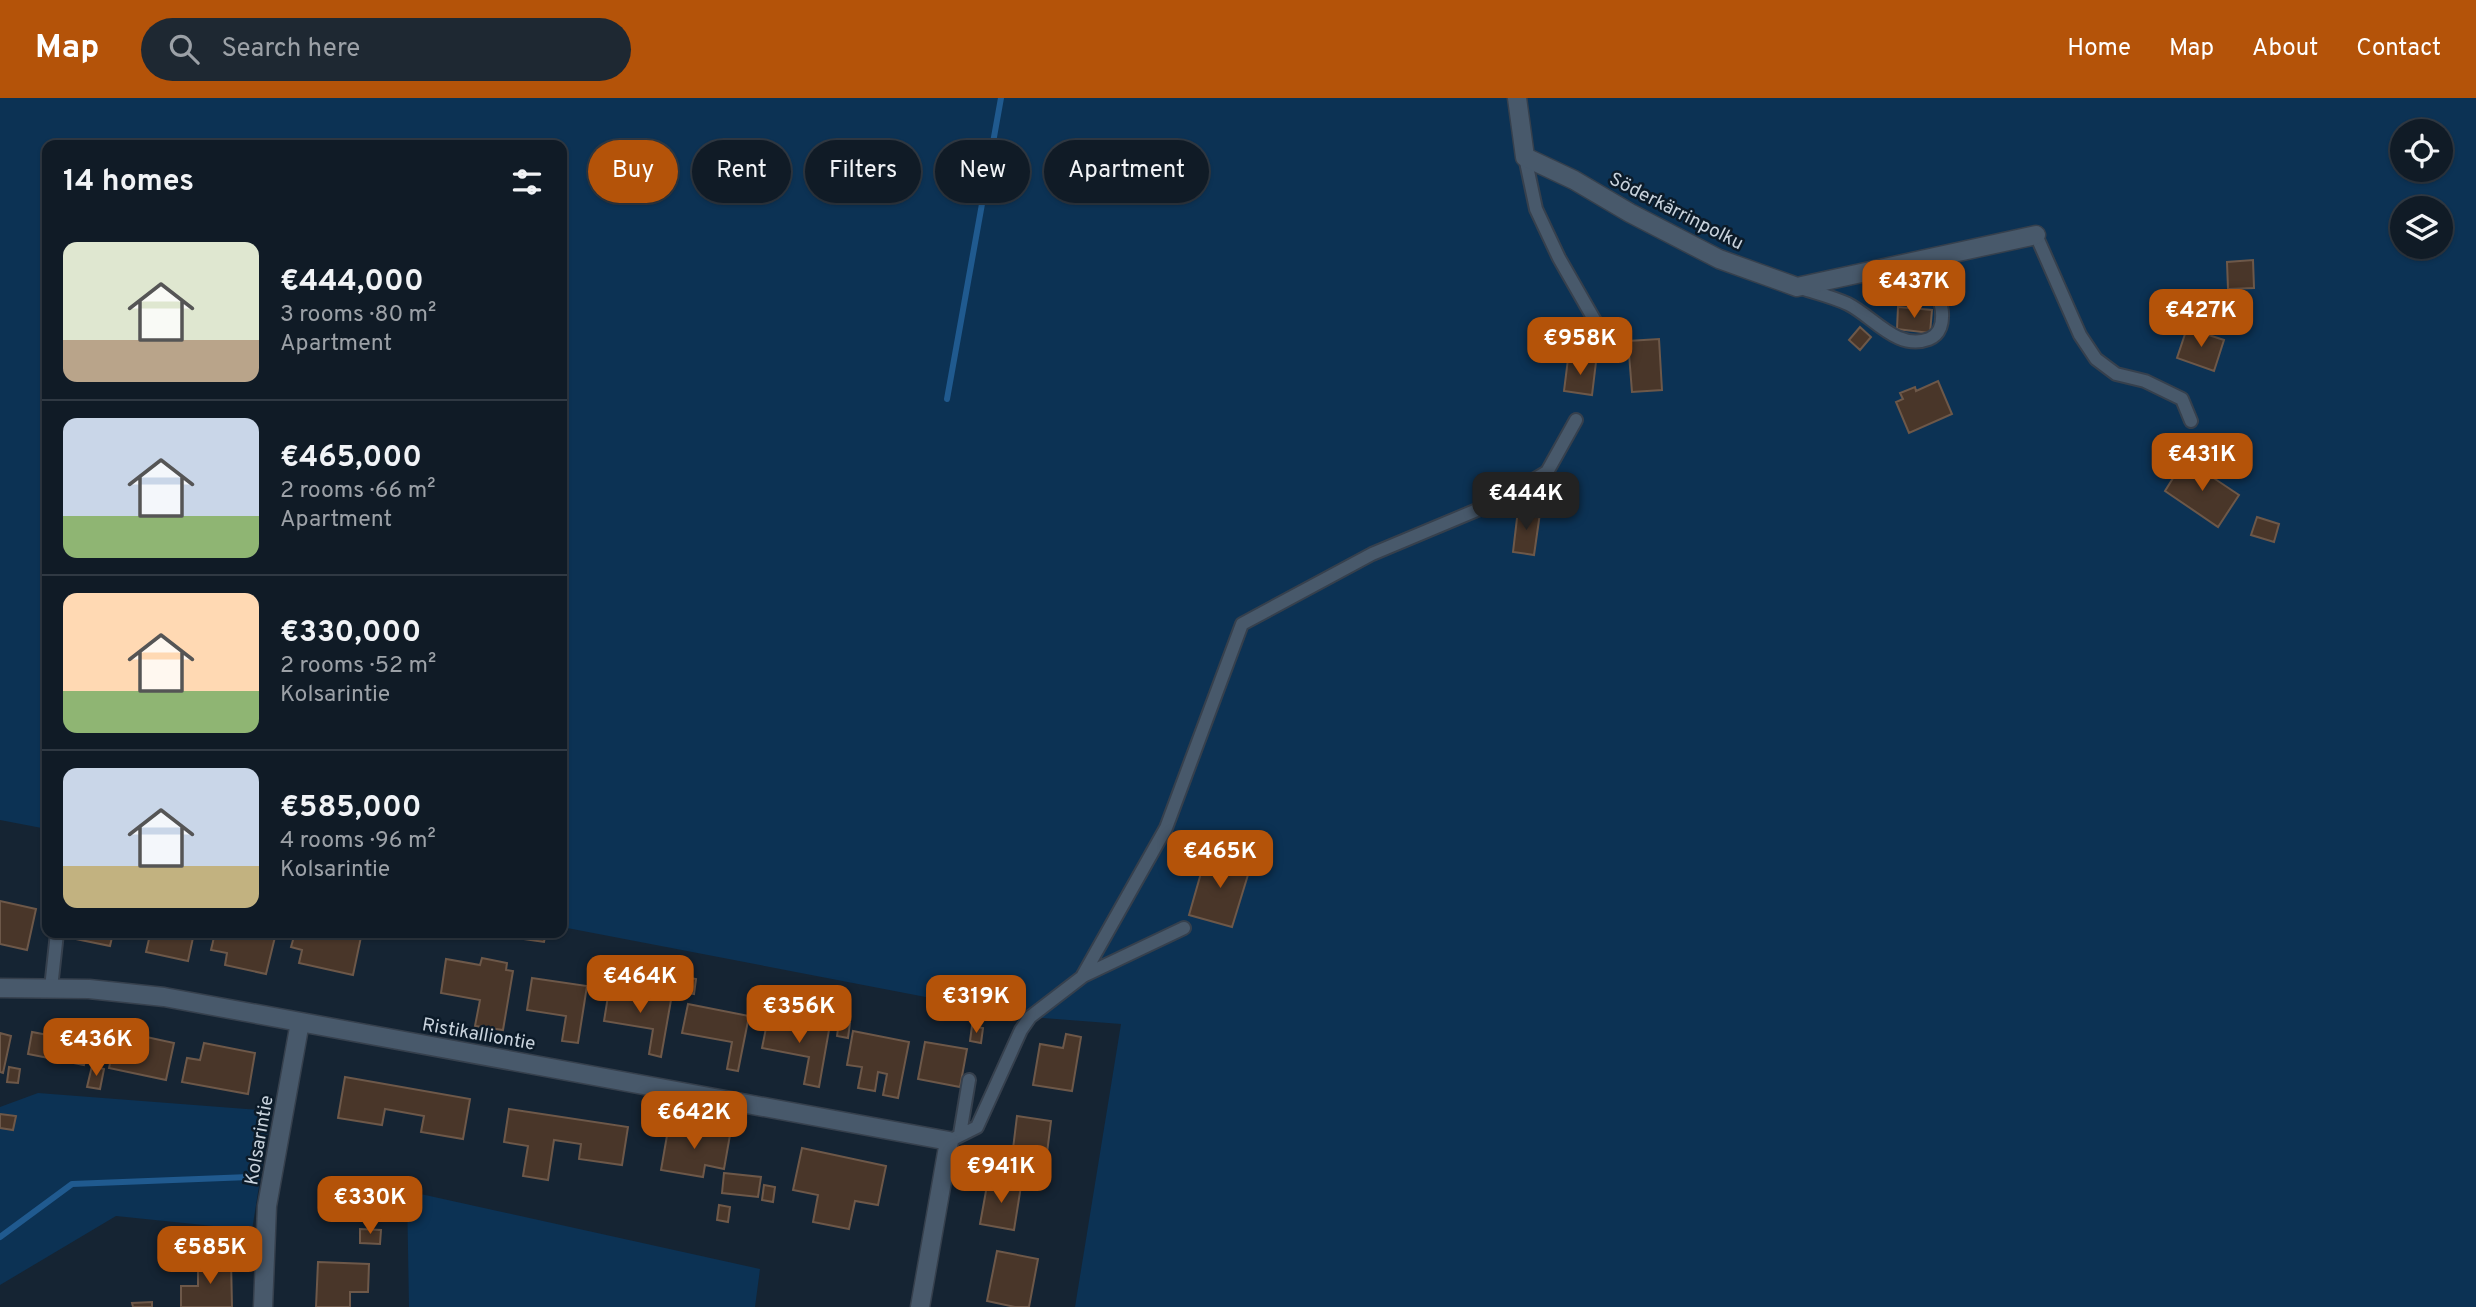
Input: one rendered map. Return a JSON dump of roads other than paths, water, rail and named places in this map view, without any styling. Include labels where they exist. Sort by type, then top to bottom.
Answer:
[{"type":"street","points":[[1517,98],[1525,157]]},
{"type":"street","name":"Söderkärrinpolku","points":[[1525,157],[1574,180],[1630,213],[1719,259],[1797,287]]},
{"type":"street","points":[[1797,287],[2036,235]]},
{"type":"street","name":"Ristikalliontie","points":[[0,988],[89,989],[164,997],[954,1137]]},
{"type":"street","name":"Kolsarintie","points":[[263,1307],[267,1206],[300,1022]]},
{"type":"street","points":[[920,1307],[954,1137]]},
{"type":"lane","points":[[1525,157],[1536,209],[1559,258],[1607,342]]},
{"type":"lane","points":[[2036,235],[2080,335],[2096,359],[2116,374],[2145,381],[2182,399],[2191,421]]},
{"type":"lane","points":[[1797,287],[1847,303],[1902,341],[1919,342],[1932,338],[1940,328],[1940,293],[1927,275],[1905,263]]},
{"type":"lane","points":[[1082,977],[1166,828],[1242,624],[1372,554],[1496,502],[1547,472],[1576,419]]},
{"type":"lane","points":[[954,1137],[977,1127],[1021,1030],[1030,1017],[1082,977],[1184,928]]},
{"type":"lane","points":[[51,988],[56,938]]},
{"type":"lane","points":[[954,1137],[970,1080]]},
{"type":"waterway","points":[[947,399],[1001,98]]},
{"type":"waterway","points":[[0,1237],[72,1184],[249,1177]]}]
